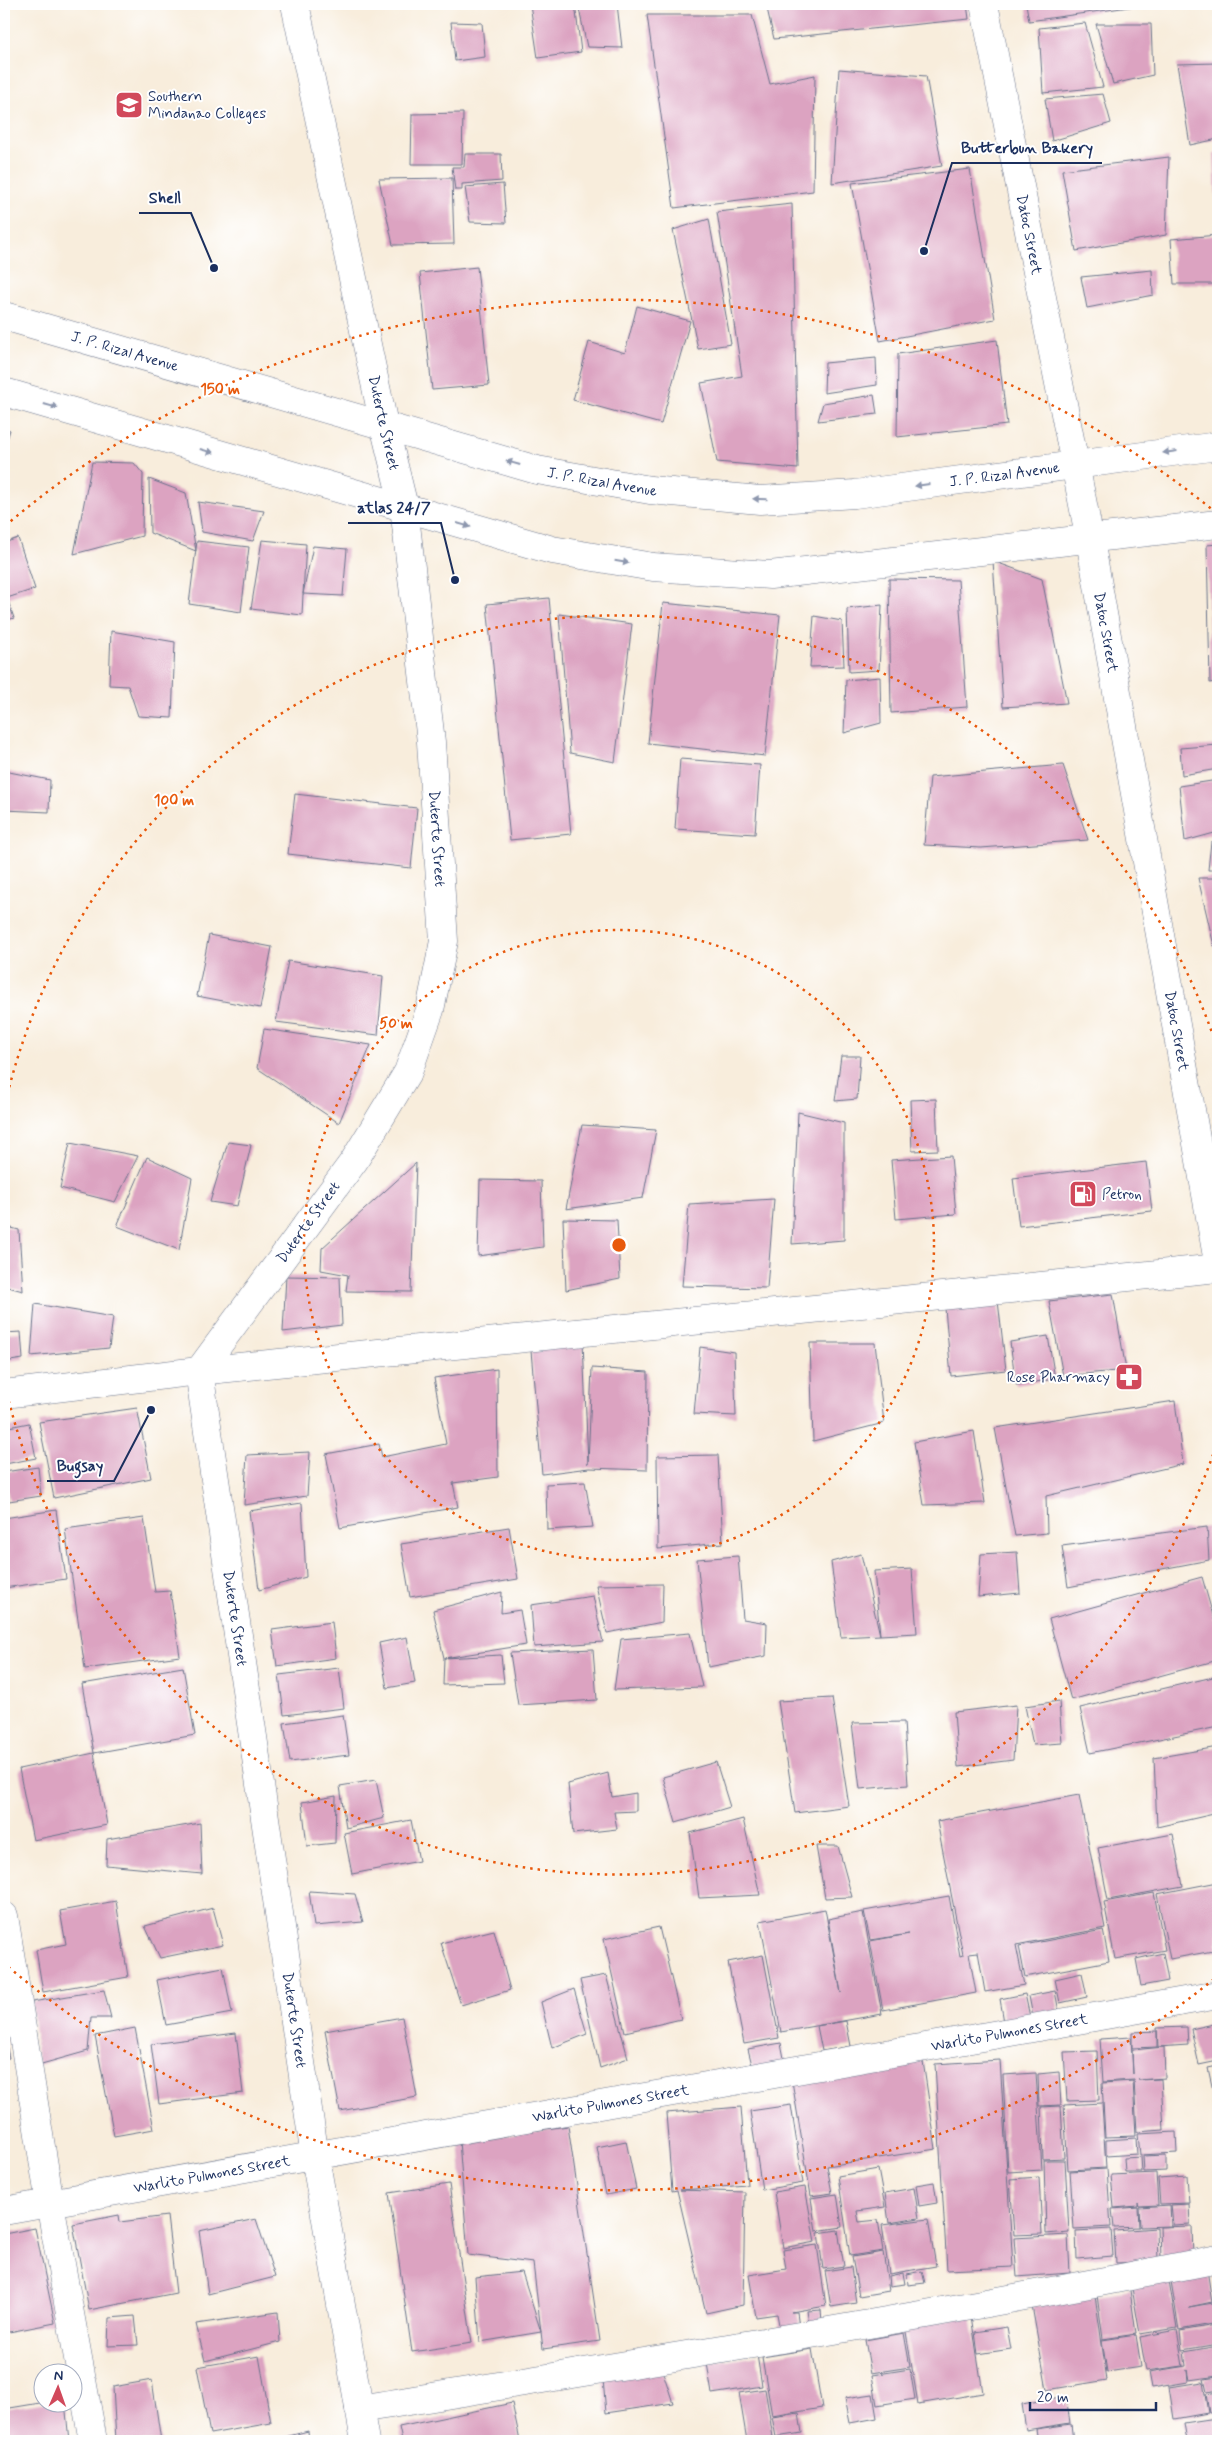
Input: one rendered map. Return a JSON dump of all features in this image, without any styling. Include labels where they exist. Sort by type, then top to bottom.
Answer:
[{"type":"street","name":"Duterte Street","points":[[295,4],[384,425],[404,507],[431,742],[444,941],[430,1010],[408,1072],[354,1160],[199,1371],[315,2157],[365,2441]]},
{"type":"street","name":"Datoc Street","points":[[984,4],[1090,540],[1218,1262]]},
{"type":"street","name":"J. P. Rizal Avenue","points":[[4,316],[537,470],[650,490],[760,500],[855,494],[1218,446]]},
{"type":"street","points":[[4,392],[552,550],[653,567],[770,575],[1218,524]]},
{"type":"street","points":[[4,1394],[199,1371],[1218,1268]]},
{"type":"street","points":[[4,1916],[50,2203],[93,2441]]},
{"type":"street","name":"Warlito Pulmones Street","points":[[4,2211],[1218,1995]]},
{"type":"street","points":[[359,2409],[1063,2290],[1218,2259]]},
{"type":"building","points":[[530,4],[575,4],[581,52],[538,58]]},
{"type":"building","points":[[578,4],[617,4],[622,48],[587,47]]},
{"type":"building","points":[[766,4],[967,4],[969,19],[774,39]]},
{"type":"building","points":[[1026,4],[1143,4],[1143,5],[1029,21]]},
{"type":"building","points":[[647,15],[752,15],[770,84],[815,75],[813,191],[674,208]]},
{"type":"building","points":[[451,22],[482,23],[485,57],[455,61]]},
{"type":"building","points":[[1085,23],[1103,87],[1043,93],[1039,28]]},
{"type":"building","points":[[1096,24],[1151,24],[1153,75],[1113,84]]},
{"type":"building","points":[[1218,63],[1218,139],[1190,145],[1177,64]]},
{"type":"building","points":[[839,69],[926,76],[942,166],[832,183]]},
{"type":"building","points":[[1103,94],[1111,123],[1052,141],[1045,99]]},
{"type":"building","points":[[463,113],[462,164],[411,164],[412,114]]},
{"type":"building","points":[[1214,153],[1218,153],[1218,224],[1217,224]]},
{"type":"building","points":[[465,154],[501,154],[502,181],[462,184],[462,190],[455,190],[452,167],[464,167]]},
{"type":"building","points":[[1169,157],[1166,235],[1076,251],[1062,170]]},
{"type":"building","points":[[970,169],[995,319],[880,341],[852,183]]},
{"type":"building","points":[[452,178],[454,244],[393,245],[379,179]]},
{"type":"building","points":[[503,184],[506,223],[470,222],[465,187]]},
{"type":"building","points":[[792,204],[798,469],[717,462],[701,383],[742,376],[717,212]]},
{"type":"building","points":[[709,219],[731,344],[698,349],[673,230]]},
{"type":"building","points":[[1218,235],[1216,284],[1174,284],[1171,239]]},
{"type":"building","points":[[477,267],[489,385],[432,390],[420,273]]},
{"type":"building","points":[[1152,270],[1153,295],[1087,308],[1081,277]]},
{"type":"building","points":[[637,306],[690,321],[661,424],[573,400],[589,342],[625,353]]},
{"type":"building","points":[[997,340],[1007,425],[897,437],[898,354]]},
{"type":"building","points":[[876,358],[877,385],[824,393],[825,363]]},
{"type":"building","points":[[874,395],[877,414],[818,421],[823,403]]},
{"type":"building","points":[[4,428],[10,430],[4,449]]},
{"type":"building","points":[[92,462],[134,463],[143,474],[142,536],[74,554]]},
{"type":"building","points":[[149,479],[186,493],[196,551],[150,533]]},
{"type":"building","points":[[198,502],[264,511],[253,541],[202,532]]},
{"type":"building","points":[[18,538],[35,589],[7,598],[14,618],[4,621],[4,543]]},
{"type":"building","points":[[262,540],[306,544],[302,615],[251,609]]},
{"type":"building","points":[[197,541],[249,547],[241,612],[189,604]]},
{"type":"building","points":[[1218,544],[1218,681],[1210,683],[1207,545]]},
{"type":"building","points":[[313,546],[347,549],[343,596],[303,594]]},
{"type":"building","points":[[993,561],[1042,579],[1067,703],[1003,707]]},
{"type":"building","points":[[889,579],[958,580],[967,707],[891,713]]},
{"type":"building","points":[[549,598],[571,834],[510,840],[487,604]]},
{"type":"building","points":[[663,603],[780,615],[765,756],[648,743]]},
{"type":"building","points":[[882,605],[879,670],[849,672],[847,609]]},
{"type":"building","points":[[559,614],[632,624],[615,762],[570,753]]},
{"type":"building","points":[[814,616],[842,621],[844,666],[810,667]]},
{"type":"building","points":[[111,631],[175,642],[172,718],[138,716],[128,686],[109,685]]},
{"type":"building","points":[[880,677],[881,723],[844,733],[846,680]]},
{"type":"building","points":[[1218,745],[1218,769],[1182,775],[1180,748]]},
{"type":"building","points":[[680,759],[760,765],[755,834],[675,829]]},
{"type":"building","points":[[1063,765],[1088,840],[981,848],[924,845],[930,777]]},
{"type":"building","points":[[4,771],[50,780],[49,812],[4,810]]},
{"type":"building","points":[[1218,780],[1218,832],[1185,841],[1179,786]]},
{"type":"building","points":[[295,794],[417,808],[411,868],[288,854]]},
{"type":"building","points":[[1218,841],[1218,870],[1208,870],[1211,842]]},
{"type":"building","points":[[1198,878],[1218,878],[1218,946],[1214,946]]},
{"type":"building","points":[[209,935],[272,947],[260,1008],[197,996]]},
{"type":"building","points":[[288,961],[383,976],[378,1035],[276,1022]]},
{"type":"building","points":[[264,1029],[371,1045],[339,1123],[257,1068]]},
{"type":"building","points":[[841,1056],[860,1056],[857,1099],[835,1101]]},
{"type":"building","points":[[936,1099],[938,1150],[912,1151],[910,1100]]},
{"type":"building","points":[[798,1112],[844,1123],[844,1240],[792,1244]]},
{"type":"building","points":[[582,1125],[656,1130],[643,1198],[566,1209]]},
{"type":"building","points":[[228,1142],[251,1145],[237,1206],[210,1202]]},
{"type":"building","points":[[70,1143],[138,1156],[115,1202],[60,1188]]},
{"type":"building","points":[[951,1156],[956,1214],[896,1219],[891,1160]]},
{"type":"building","points":[[147,1157],[192,1178],[179,1250],[117,1226]]},
{"type":"building","name":"Petron","points":[[1146,1162],[1152,1211],[1019,1226],[1013,1178]]},
{"type":"building","points":[[416,1163],[411,1292],[346,1291],[348,1275],[321,1270],[322,1248]]},
{"type":"building","points":[[480,1180],[541,1181],[543,1247],[478,1256]]},
{"type":"building","points":[[774,1199],[767,1288],[682,1286],[689,1204]]},
{"type":"building","points":[[563,1219],[617,1220],[620,1279],[566,1290]]},
{"type":"building","points":[[4,1226],[19,1230],[23,1291],[4,1286]]},
{"type":"building","points":[[286,1276],[340,1277],[342,1325],[283,1332]]},
{"type":"building","points":[[1113,1294],[1126,1370],[1063,1376],[1049,1301]]},
{"type":"building","points":[[998,1301],[1006,1370],[951,1376],[945,1308]]},
{"type":"building","points":[[35,1304],[113,1317],[109,1348],[31,1356]]},
{"type":"building","points":[[21,1332],[23,1359],[4,1362],[4,1333]]},
{"type":"building","points":[[1048,1336],[1055,1379],[1016,1385],[1010,1342]]},
{"type":"building","points":[[583,1341],[588,1464],[592,1368],[648,1372],[647,1470],[589,1468],[542,1474],[531,1351]]},
{"type":"building","points":[[810,1343],[875,1343],[884,1423],[813,1441]]},
{"type":"building","points":[[700,1347],[734,1352],[736,1416],[694,1414]]},
{"type":"building","points":[[497,1369],[498,1477],[453,1483],[458,1507],[340,1528],[326,1454],[379,1444],[382,1457],[446,1444],[434,1378]]},
{"type":"building","points":[[1175,1401],[1183,1464],[1046,1496],[1047,1533],[1015,1536],[995,1428]]},
{"type":"building","points":[[137,1408],[151,1478],[54,1498],[39,1422]]},
{"type":"building","points":[[29,1423],[36,1458],[5,1464],[4,1428]]},
{"type":"building","points":[[974,1431],[985,1503],[924,1505],[914,1442]]},
{"type":"building","points":[[310,1452],[307,1496],[244,1505],[247,1455]]},
{"type":"building","points":[[718,1455],[723,1543],[658,1549],[657,1456]]},
{"type":"building","points":[[38,1467],[41,1496],[9,1501],[4,1472]]},
{"type":"building","points":[[585,1482],[593,1527],[547,1530],[546,1484]]},
{"type":"building","points":[[302,1503],[306,1577],[259,1590],[249,1511]]},
{"type":"building","points":[[56,1510],[66,1579],[4,1588],[4,1518]]},
{"type":"building","points":[[144,1518],[155,1592],[170,1591],[180,1656],[85,1669],[65,1529]]},
{"type":"building","points":[[509,1527],[518,1579],[410,1597],[401,1544]]},
{"type":"building","points":[[1207,1527],[1209,1560],[1068,1587],[1062,1546]]},
{"type":"building","points":[[1017,1552],[1020,1593],[978,1597],[981,1554]]},
{"type":"building","points":[[861,1554],[880,1635],[841,1637],[831,1562]]},
{"type":"building","points":[[738,1556],[743,1619],[767,1623],[766,1656],[708,1667],[697,1559]]},
{"type":"building","points":[[912,1569],[917,1633],[880,1635],[874,1571]]},
{"type":"building","points":[[1202,1577],[1218,1633],[1218,1660],[1071,1700],[1049,1619]]},
{"type":"building","points":[[663,1584],[662,1622],[607,1633],[596,1585]]},
{"type":"building","points":[[502,1592],[501,1613],[520,1610],[526,1645],[444,1658],[433,1610]]},
{"type":"building","points":[[593,1596],[603,1642],[534,1647],[531,1605]]},
{"type":"building","points":[[332,1622],[336,1658],[277,1666],[272,1630]]},
{"type":"building","points":[[690,1633],[702,1687],[614,1690],[621,1639]]},
{"type":"building","points":[[407,1637],[415,1683],[387,1688],[379,1643]]},
{"type":"building","points":[[593,1649],[597,1700],[518,1705],[510,1653]]},
{"type":"building","points":[[501,1655],[504,1683],[443,1685],[444,1658]]},
{"type":"building","points":[[183,1667],[195,1735],[94,1753],[82,1684]]},
{"type":"building","points":[[339,1668],[344,1708],[284,1715],[279,1675]]},
{"type":"building","points":[[1213,1677],[1218,1690],[1218,1727],[1090,1753],[1080,1708]]},
{"type":"building","points":[[832,1698],[849,1806],[795,1813],[778,1701]]},
{"type":"building","points":[[1059,1701],[1062,1743],[1033,1745],[1025,1706]]},
{"type":"building","points":[[1016,1705],[1013,1760],[958,1767],[954,1712]]},
{"type":"building","points":[[343,1715],[349,1755],[290,1762],[284,1723]]},
{"type":"building","points":[[904,1722],[908,1785],[860,1789],[852,1723]]},
{"type":"building","points":[[1218,1747],[1218,1813],[1157,1827],[1154,1758]]},
{"type":"building","points":[[94,1753],[107,1825],[33,1840],[19,1769]]},
{"type":"building","points":[[716,1762],[730,1807],[676,1823],[663,1777]]},
{"type":"building","points":[[608,1773],[612,1797],[636,1793],[636,1811],[614,1812],[617,1829],[573,1834],[568,1784]]},
{"type":"building","points":[[376,1780],[384,1818],[346,1828],[340,1786]]},
{"type":"building","points":[[1079,1795],[1105,1928],[1016,1945],[1024,1985],[985,1992],[978,1952],[969,1953],[976,1993],[883,2010],[870,1941],[909,1934],[870,1940],[864,1911],[949,1896],[960,1956],[963,1955],[937,1821]]},
{"type":"building","points":[[336,1796],[335,1843],[307,1846],[302,1802]]},
{"type":"building","points":[[743,1819],[760,1895],[699,1898],[690,1833]]},
{"type":"building","points":[[411,1820],[419,1861],[352,1874],[344,1833]]},
{"type":"building","points":[[200,1823],[202,1874],[106,1865],[107,1839]]},
{"type":"building","points":[[1173,1834],[1183,1886],[1108,1900],[1098,1848]]},
{"type":"building","points":[[816,1846],[838,1846],[852,1897],[825,1898]]},
{"type":"building","points":[[1218,1882],[1218,1950],[1170,1959],[1157,1894]]},
{"type":"building","points":[[309,1891],[355,1894],[363,1922],[314,1926]]},
{"type":"building","points":[[1154,1893],[1165,1950],[1115,1959],[1104,1902]]},
{"type":"building","points":[[116,1901],[128,1977],[43,1992],[36,1950],[66,1944],[60,1911]]},
{"type":"building","points":[[213,1908],[223,1945],[160,1958],[145,1926]]},
{"type":"building","points":[[825,1909],[841,1993],[828,1919],[863,1912],[882,2014],[781,2032],[760,1921]]},
{"type":"building","points":[[659,1927],[681,2019],[625,2032],[604,1939]]},
{"type":"building","points":[[494,1930],[510,1990],[461,2005],[441,1943]]},
{"type":"building","points":[[1103,1930],[1109,1961],[1025,1977],[1019,1946]]},
{"type":"building","points":[[1163,1953],[1168,1981],[1141,1986],[1136,1959]]},
{"type":"building","points":[[763,1955],[779,2038],[744,2044],[728,1962]]},
{"type":"building","points":[[223,1967],[232,2013],[166,2025],[157,1980]]},
{"type":"building","points":[[1082,1973],[1087,1997],[1060,2003],[1055,1979]]},
{"type":"building","points":[[606,1975],[628,2058],[600,2068],[580,1980]]},
{"type":"building","points":[[574,1989],[587,2034],[552,2048],[541,2002]]},
{"type":"building","points":[[104,1990],[111,2018],[91,2018],[88,2051],[38,2065],[32,2002]]},
{"type":"building","points":[[1055,1991],[1059,2012],[1033,2017],[1029,1996]]},
{"type":"building","points":[[1025,1994],[1030,2017],[1004,2022],[1000,1999]]},
{"type":"building","points":[[402,2017],[417,2097],[340,2111],[325,2031]]},
{"type":"building","points":[[846,2021],[851,2046],[822,2051],[817,2026]]},
{"type":"building","points":[[1218,2023],[1218,2061],[1199,2065],[1191,2029]]},
{"type":"building","points":[[1187,2027],[1188,2045],[1158,2047],[1157,2028]]},
{"type":"building","points":[[135,2028],[154,2129],[114,2136],[95,2036]]},
{"type":"building","points":[[1157,2031],[1157,2047],[1132,2048],[1132,2032]]},
{"type":"building","points":[[236,2033],[243,2093],[159,2104],[151,2044]]},
{"type":"building","points":[[4,2034],[9,2058],[4,2059]]},
{"type":"building","points":[[1131,2037],[1133,2074],[1132,2050],[1164,2047],[1165,2078],[1138,2080],[1161,2079],[1164,2130],[1137,2132],[1134,2080],[1103,2082],[1100,2039]]},
{"type":"building","points":[[781,2043],[785,2063],[753,2069],[748,2049]]},
{"type":"building","points":[[1097,2051],[1099,2100],[1067,2101],[1064,2052]]},
{"type":"building","points":[[1000,2060],[1013,2267],[947,2270],[935,2064]]},
{"type":"building","points":[[923,2061],[936,2149],[827,2166],[832,2193],[811,2196],[792,2081]]},
{"type":"building","points":[[1218,2066],[1218,2109],[1217,2109],[1208,2068]]},
{"type":"building","points":[[1059,2072],[1061,2105],[1039,2106],[1038,2074]]},
{"type":"building","points":[[1036,2073],[1042,2170],[1008,2172],[1003,2075]]},
{"type":"building","points":[[1133,2081],[1136,2136],[1105,2137],[1102,2083]]},
{"type":"building","points":[[1102,2103],[1106,2168],[1068,2170],[1064,2105]]},
{"type":"building","points":[[791,2105],[803,2183],[762,2190],[750,2111]]},
{"type":"building","points":[[1061,2106],[1064,2158],[1043,2159],[1041,2107]]},
{"type":"building","points":[[741,2107],[747,2185],[680,2190],[745,2192],[743,2305],[706,2313],[677,2190],[672,2191],[666,2113]]},
{"type":"building","points":[[568,2126],[600,2341],[543,2349],[533,2263],[468,2255],[459,2141]]},
{"type":"building","points":[[1176,2132],[1177,2153],[1140,2155],[1138,2134]]},
{"type":"building","points":[[1136,2138],[1137,2154],[1106,2156],[1106,2140]]},
{"type":"building","points":[[626,2141],[636,2189],[606,2195],[597,2147]]},
{"type":"building","points":[[1166,2155],[1166,2171],[1144,2172],[1143,2156]]},
{"type":"building","points":[[1141,2157],[1142,2172],[1125,2172],[1124,2158]]},
{"type":"building","points":[[1044,2160],[1065,2160],[1069,2232],[1046,2234]]},
{"type":"building","points":[[878,2169],[885,2207],[857,2211],[859,2222],[878,2220],[883,2251],[850,2256],[838,2176]]},
{"type":"building","points":[[1107,2169],[1111,2227],[1074,2229],[1070,2171]]},
{"type":"building","points":[[1156,2173],[1158,2205],[1139,2206],[1138,2203],[1138,2206],[1114,2208],[1111,2175]]},
{"type":"building","points":[[1187,2176],[1189,2203],[1160,2204],[1158,2178]]},
{"type":"building","points":[[1039,2177],[1042,2234],[1014,2235],[1010,2179]]},
{"type":"building","points":[[934,2182],[937,2203],[919,2206],[916,2185]]},
{"type":"building","points":[[449,2184],[472,2343],[412,2352],[389,2193]]},
{"type":"building","points":[[805,2187],[815,2242],[783,2248],[774,2192]]},
{"type":"building","points":[[914,2188],[919,2218],[889,2223],[885,2193]]},
{"type":"building","points":[[837,2194],[842,2227],[816,2231],[811,2198]]},
{"type":"building","points":[[1189,2204],[1190,2224],[1173,2225],[1171,2205]]},
{"type":"building","points":[[1170,2205],[1171,2226],[1140,2227],[1139,2207]]},
{"type":"building","points":[[1138,2207],[1139,2227],[1114,2228],[1112,2209]]},
{"type":"building","points":[[119,2215],[120,2222],[167,2216],[176,2293],[89,2310],[73,2224]]},
{"type":"building","points":[[256,2219],[275,2277],[208,2294],[199,2231]]},
{"type":"building","points":[[928,2219],[936,2266],[889,2274],[882,2225]]},
{"type":"building","points":[[1192,2226],[1193,2258],[1161,2259],[1160,2227]]},
{"type":"building","points":[[35,2228],[55,2323],[4,2333],[4,2234]]},
{"type":"building","points":[[1157,2228],[1158,2261],[1116,2263],[1114,2231]]},
{"type":"building","points":[[1111,2229],[1113,2256],[1077,2259],[1076,2231]]},
{"type":"building","points":[[838,2230],[844,2266],[823,2269],[818,2233]]},
{"type":"building","points":[[1068,2235],[1070,2273],[1017,2277],[1014,2238]]},
{"type":"building","points":[[817,2245],[826,2306],[791,2312],[797,2312],[799,2326],[780,2330],[777,2314],[756,2317],[749,2275],[786,2269],[783,2250]]},
{"type":"building","points":[[883,2252],[889,2291],[859,2296],[852,2257]]},
{"type":"building","points":[[1218,2263],[1218,2283],[1214,2284],[1210,2265]]},
{"type":"building","points":[[851,2267],[856,2303],[831,2307],[825,2271]]},
{"type":"building","points":[[1207,2269],[1212,2302],[1189,2307],[1213,2303],[1217,2323],[1179,2330],[1170,2275]]},
{"type":"building","points":[[922,2271],[925,2283],[908,2285],[907,2274]]},
{"type":"building","points":[[522,2272],[541,2332],[480,2342],[475,2277]]},
{"type":"building","points":[[903,2273],[905,2284],[890,2286],[889,2276]]},
{"type":"building","points":[[1169,2281],[1177,2328],[1140,2334],[1132,2288]]},
{"type":"building","points":[[1218,2284],[1218,2301],[1217,2301],[1215,2285]]},
{"type":"building","points":[[1130,2290],[1136,2334],[1103,2339],[1097,2295]]},
{"type":"building","points":[[1095,2295],[1107,2380],[1047,2390],[1032,2306]]},
{"type":"building","points":[[821,2310],[822,2321],[809,2323],[807,2311]]},
{"type":"building","points":[[278,2312],[280,2342],[205,2361],[196,2324]]},
{"type":"building","points":[[135,2316],[138,2345],[108,2346],[109,2318]]},
{"type":"building","points":[[971,2316],[983,2393],[918,2404],[905,2326]]},
{"type":"building","points":[[1215,2325],[1218,2344],[1182,2350],[1180,2331]]},
{"type":"building","points":[[1007,2327],[1011,2349],[978,2354],[975,2332]]},
{"type":"building","points":[[1177,2330],[1183,2366],[1146,2371],[1140,2337]]},
{"type":"building","points":[[904,2333],[910,2367],[871,2373],[865,2340]]},
{"type":"building","points":[[1136,2335],[1141,2367],[1107,2372],[1102,2340]]},
{"type":"building","points":[[1218,2346],[1218,2376],[1189,2380],[1187,2370],[1188,2382],[1152,2388],[1149,2372],[1186,2366],[1184,2352]]},
{"type":"building","points":[[812,2349],[822,2408],[772,2416],[762,2357]]},
{"type":"building","points":[[757,2355],[762,2386],[712,2394],[707,2363]]},
{"type":"building","points":[[259,2356],[271,2423],[210,2434],[197,2367]]},
{"type":"building","points":[[661,2366],[673,2403],[606,2413],[603,2379]]},
{"type":"building","points":[[910,2369],[915,2399],[877,2405],[872,2375]]},
{"type":"building","points":[[1218,2377],[1218,2390],[1207,2392],[1204,2379]]},
{"type":"building","points":[[152,2380],[161,2441],[116,2441],[113,2387]]},
{"type":"building","points":[[1203,2382],[1208,2413],[1174,2419],[1169,2387]]},
{"type":"building","points":[[765,2389],[773,2437],[747,2441],[739,2393]]},
{"type":"building","points":[[1218,2392],[1218,2412],[1209,2413],[1206,2394]]},
{"type":"building","points":[[873,2394],[877,2418],[850,2423],[845,2398]]},
{"type":"building","points":[[1066,2396],[1070,2423],[1026,2430],[1022,2404]]},
{"type":"building","points":[[512,2403],[520,2440],[402,2441],[399,2427]]},
{"type":"building","points":[[32,2404],[32,2412],[66,2412],[69,2441],[4,2441],[4,2409]]},
{"type":"building","points":[[799,2413],[802,2433],[776,2437],[772,2417]]},
{"type":"building","points":[[1216,2418],[1218,2441],[1186,2441],[1183,2423]]},
{"type":"building","points":[[1071,2424],[1073,2441],[1038,2441],[1036,2429]]},
{"type":"building","points":[[308,2431],[309,2441],[270,2441]]},
{"type":"place","name":"Southern Mindanao Colleges","points":[[129,105]]},
{"type":"place","name":"Butterbun Bakery","points":[[924,251]]},
{"type":"place","name":"Shell","points":[[214,268]]},
{"type":"place","name":"atlas 24/7","points":[[455,580]]},
{"type":"place","name":"Petron","points":[[1083,1194]]},
{"type":"place","name":"Rose Pharmacy","points":[[1129,1377]]},
{"type":"place","name":"Bugsay","points":[[151,1410]]}]
